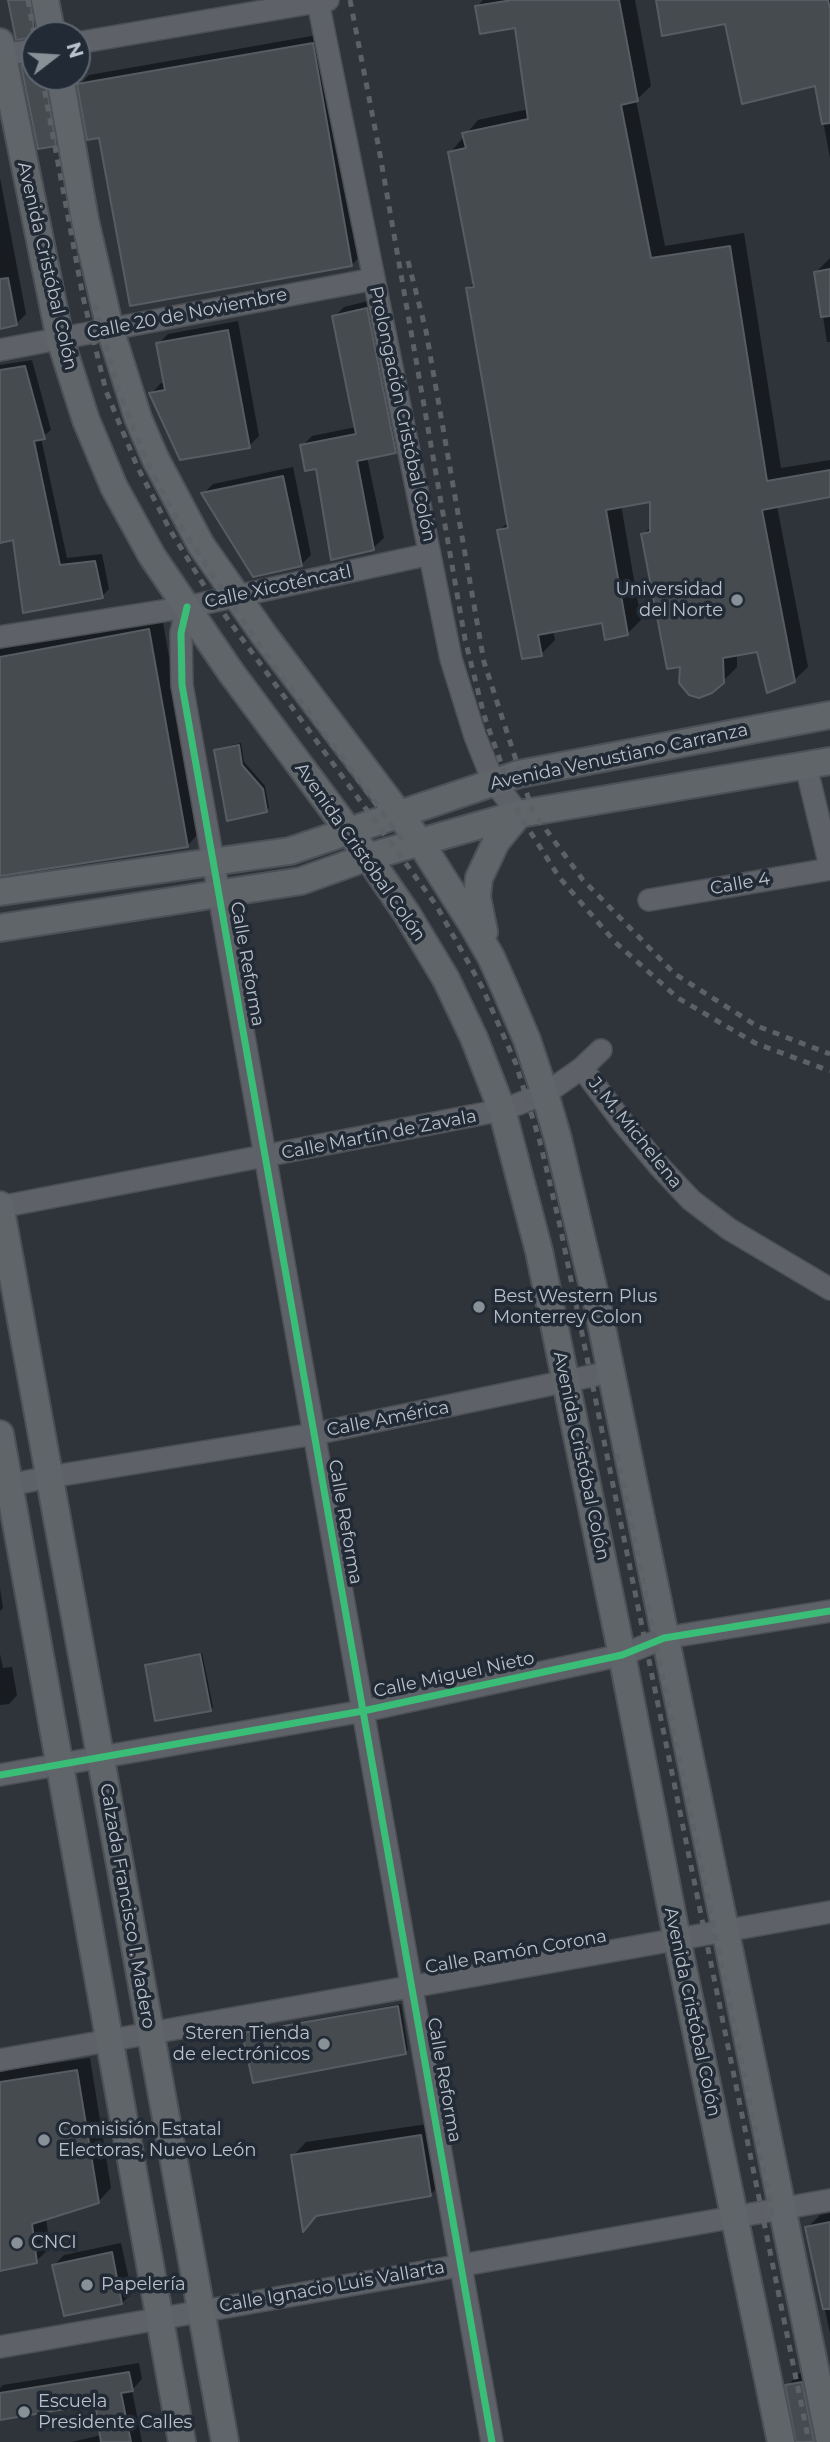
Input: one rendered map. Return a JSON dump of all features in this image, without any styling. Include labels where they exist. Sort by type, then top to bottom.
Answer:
[{"type":"main road","points":[[46,0],[50,21]]},
{"type":"main road","name":"Avenida Cristóbal Colón","points":[[1,50],[60,340],[86,420],[114,487],[152,556],[238,681],[407,914],[446,979],[474,1038],[502,1110],[536,1239],[566,1381],[677,1940],[781,2442]]},
{"type":"main road","points":[[62,91],[85,220],[110,329],[138,418],[155,458],[201,545],[297,680],[420,842],[491,957]]},
{"type":"main road","name":"Avenida Venustiano Carranza","points":[[0,892],[290,851],[493,781],[584,760],[830,715]]},
{"type":"main road","name":"Avenida Venustiano Carranza","points":[[0,928],[301,881],[368,857],[519,814],[818,763]]},
{"type":"main road","points":[[519,814],[496,842],[479,878],[479,914],[491,957],[527,1040],[545,1094],[575,1207],[830,2442]]},
{"type":"main road","name":"Calzada Francisco I. Madero","points":[[0,1206],[225,2442]]},
{"type":"main road","points":[[0,1434],[5,1486],[59,1763],[182,2442]]},
{"type":"street","points":[[91,41],[323,1]]},
{"type":"street","name":"Prolongación Cristóbal Colón","points":[[323,1],[374,279],[451,659],[475,736],[493,781],[519,814]]},
{"type":"street","points":[[1,50],[21,50]]},
{"type":"street","name":"Calle 20 de Noviembre","points":[[0,350],[374,279]]},
{"type":"street","name":"Calle Xicoténcatl","points":[[0,637],[187,607],[430,554]]},
{"type":"street","name":"Calle Reforma","points":[[187,607],[181,633],[182,685],[492,2442]]},
{"type":"street","points":[[818,763],[830,867]]},
{"type":"street","name":"Calle 4","points":[[649,900],[830,867]]},
{"type":"street","name":"Calle Martín de Zavala","points":[[0,1206],[502,1110],[545,1094],[582,1068],[601,1050]]},
{"type":"street","name":"J. M. Michelena","points":[[582,1068],[631,1133],[691,1200],[740,1236],[830,1289]]},
{"type":"street","name":"Calle América","points":[[5,1486],[314,1434],[610,1372]]},
{"type":"street","name":"Calle Miguel Nieto","points":[[0,1775],[363,1711],[622,1655],[664,1638],[830,1611]]},
{"type":"street","name":"Calle Ramón Corona","points":[[0,2060],[830,1912]]},
{"type":"street","name":"Calle Ignacio Luis Vallarta","points":[[0,2347],[830,2200]]},
{"type":"building","points":[[8,0],[30,0],[33,21],[21,21],[21,39],[16,40]]},
{"type":"building","points":[[512,0],[619,0],[638,101],[621,105],[651,258],[730,246],[767,481],[830,470],[830,497],[762,510],[795,682],[767,693],[757,652],[723,658],[724,683],[712,693],[699,698],[689,695],[679,683],[680,667],[667,669],[641,534],[650,532],[650,502],[606,510],[628,635],[605,640],[602,623],[538,635],[542,656],[522,659],[497,530],[508,528],[466,288],[474,287],[448,152],[466,148],[462,133],[528,119],[515,28],[480,34],[475,6]]},
{"type":"building","points":[[656,0],[828,0],[830,123],[822,124],[815,86],[742,104],[725,24],[662,36]]},
{"type":"building","points":[[313,43],[352,266],[130,306],[99,138],[87,140],[78,91],[91,91],[91,82]]},
{"type":"building","points":[[26,91],[47,91],[56,146],[38,149]]},
{"type":"building","points":[[830,269],[830,316],[821,317],[814,272]]},
{"type":"building","points":[[8,278],[17,325],[0,329],[0,279]]},
{"type":"building","points":[[367,308],[396,453],[357,461],[374,550],[331,560],[316,469],[305,471],[300,445],[356,434],[332,316]]},
{"type":"building","points":[[228,330],[250,448],[180,460],[149,393],[165,390],[156,343]]},
{"type":"building","points":[[25,366],[45,439],[34,441],[60,565],[95,561],[103,598],[23,613],[13,540],[0,543],[0,370]]},
{"type":"building","points":[[283,476],[302,566],[253,577],[201,493]]},
{"type":"building","points":[[149,629],[188,847],[0,876],[0,657]]},
{"type":"building","points":[[239,745],[242,765],[263,789],[267,812],[227,821],[214,750]]},
{"type":"building","points":[[200,1654],[211,1711],[155,1721],[145,1665]]},
{"type":"building","name":"Steren Tienda de electrónicos","points":[[398,2006],[406,2054],[253,2083],[242,2033]]},
{"type":"building","name":"Comisisión Estatal Electoras, Nuevo León","points":[[77,2070],[99,2203],[32,2224],[37,2263],[0,2271],[0,2082]]},
{"type":"building","points":[[421,2135],[431,2196],[316,2216],[303,2232],[291,2155]]},
{"type":"building","points":[[830,2222],[830,2309],[823,2309],[805,2227]]},
{"type":"building","name":"Papelería","points":[[112,2252],[122,2304],[64,2316],[52,2265]]},
{"type":"building","name":"Escuela Presidente Calles","points":[[129,2372],[133,2391],[121,2393],[131,2442],[101,2442],[95,2404],[0,2420],[0,2393]]},
{"type":"building","points":[[802,2382],[814,2442],[796,2442],[785,2385]]},
{"type":"railway","points":[[28,0],[32,21]]},
{"type":"railway","points":[[350,0],[379,149],[465,639],[484,715],[519,814],[559,877],[615,942],[678,998],[755,1043],[830,1071]]},
{"type":"railway","points":[[45,91],[83,297],[106,391],[137,466],[170,530],[208,592],[436,905],[482,987],[516,1064],[540,1142],[560,1226],[809,2442]]},
{"type":"railway","points":[[408,261],[426,331],[484,662],[533,812],[583,880],[675,974],[757,1026],[830,1054]]},
{"type":"railway","points":[[95,304],[118,389],[147,462],[181,527],[264,652],[405,843]]},
{"type":"railway","points":[[617,1454],[773,2216]]},
{"type":"cycle path","points":[[187,607],[181,633],[182,685],[492,2442]]},
{"type":"cycle path","points":[[0,1775],[363,1711],[622,1655],[664,1638],[830,1611]]},
{"type":"place","name":"Universidad del Norte","points":[[737,600]]},
{"type":"place","name":"Best Western Plus Monterrey Colon","points":[[479,1307]]},
{"type":"place","name":"Steren Tienda de electrónicos","points":[[324,2044]]},
{"type":"place","name":"Comisisión Estatal Electoras, Nuevo León","points":[[44,2140]]},
{"type":"place","name":"CNCI","points":[[17,2243]]},
{"type":"place","name":"Papelería","points":[[87,2285]]},
{"type":"place","name":"Escuela Presidente Calles","points":[[24,2412]]}]
